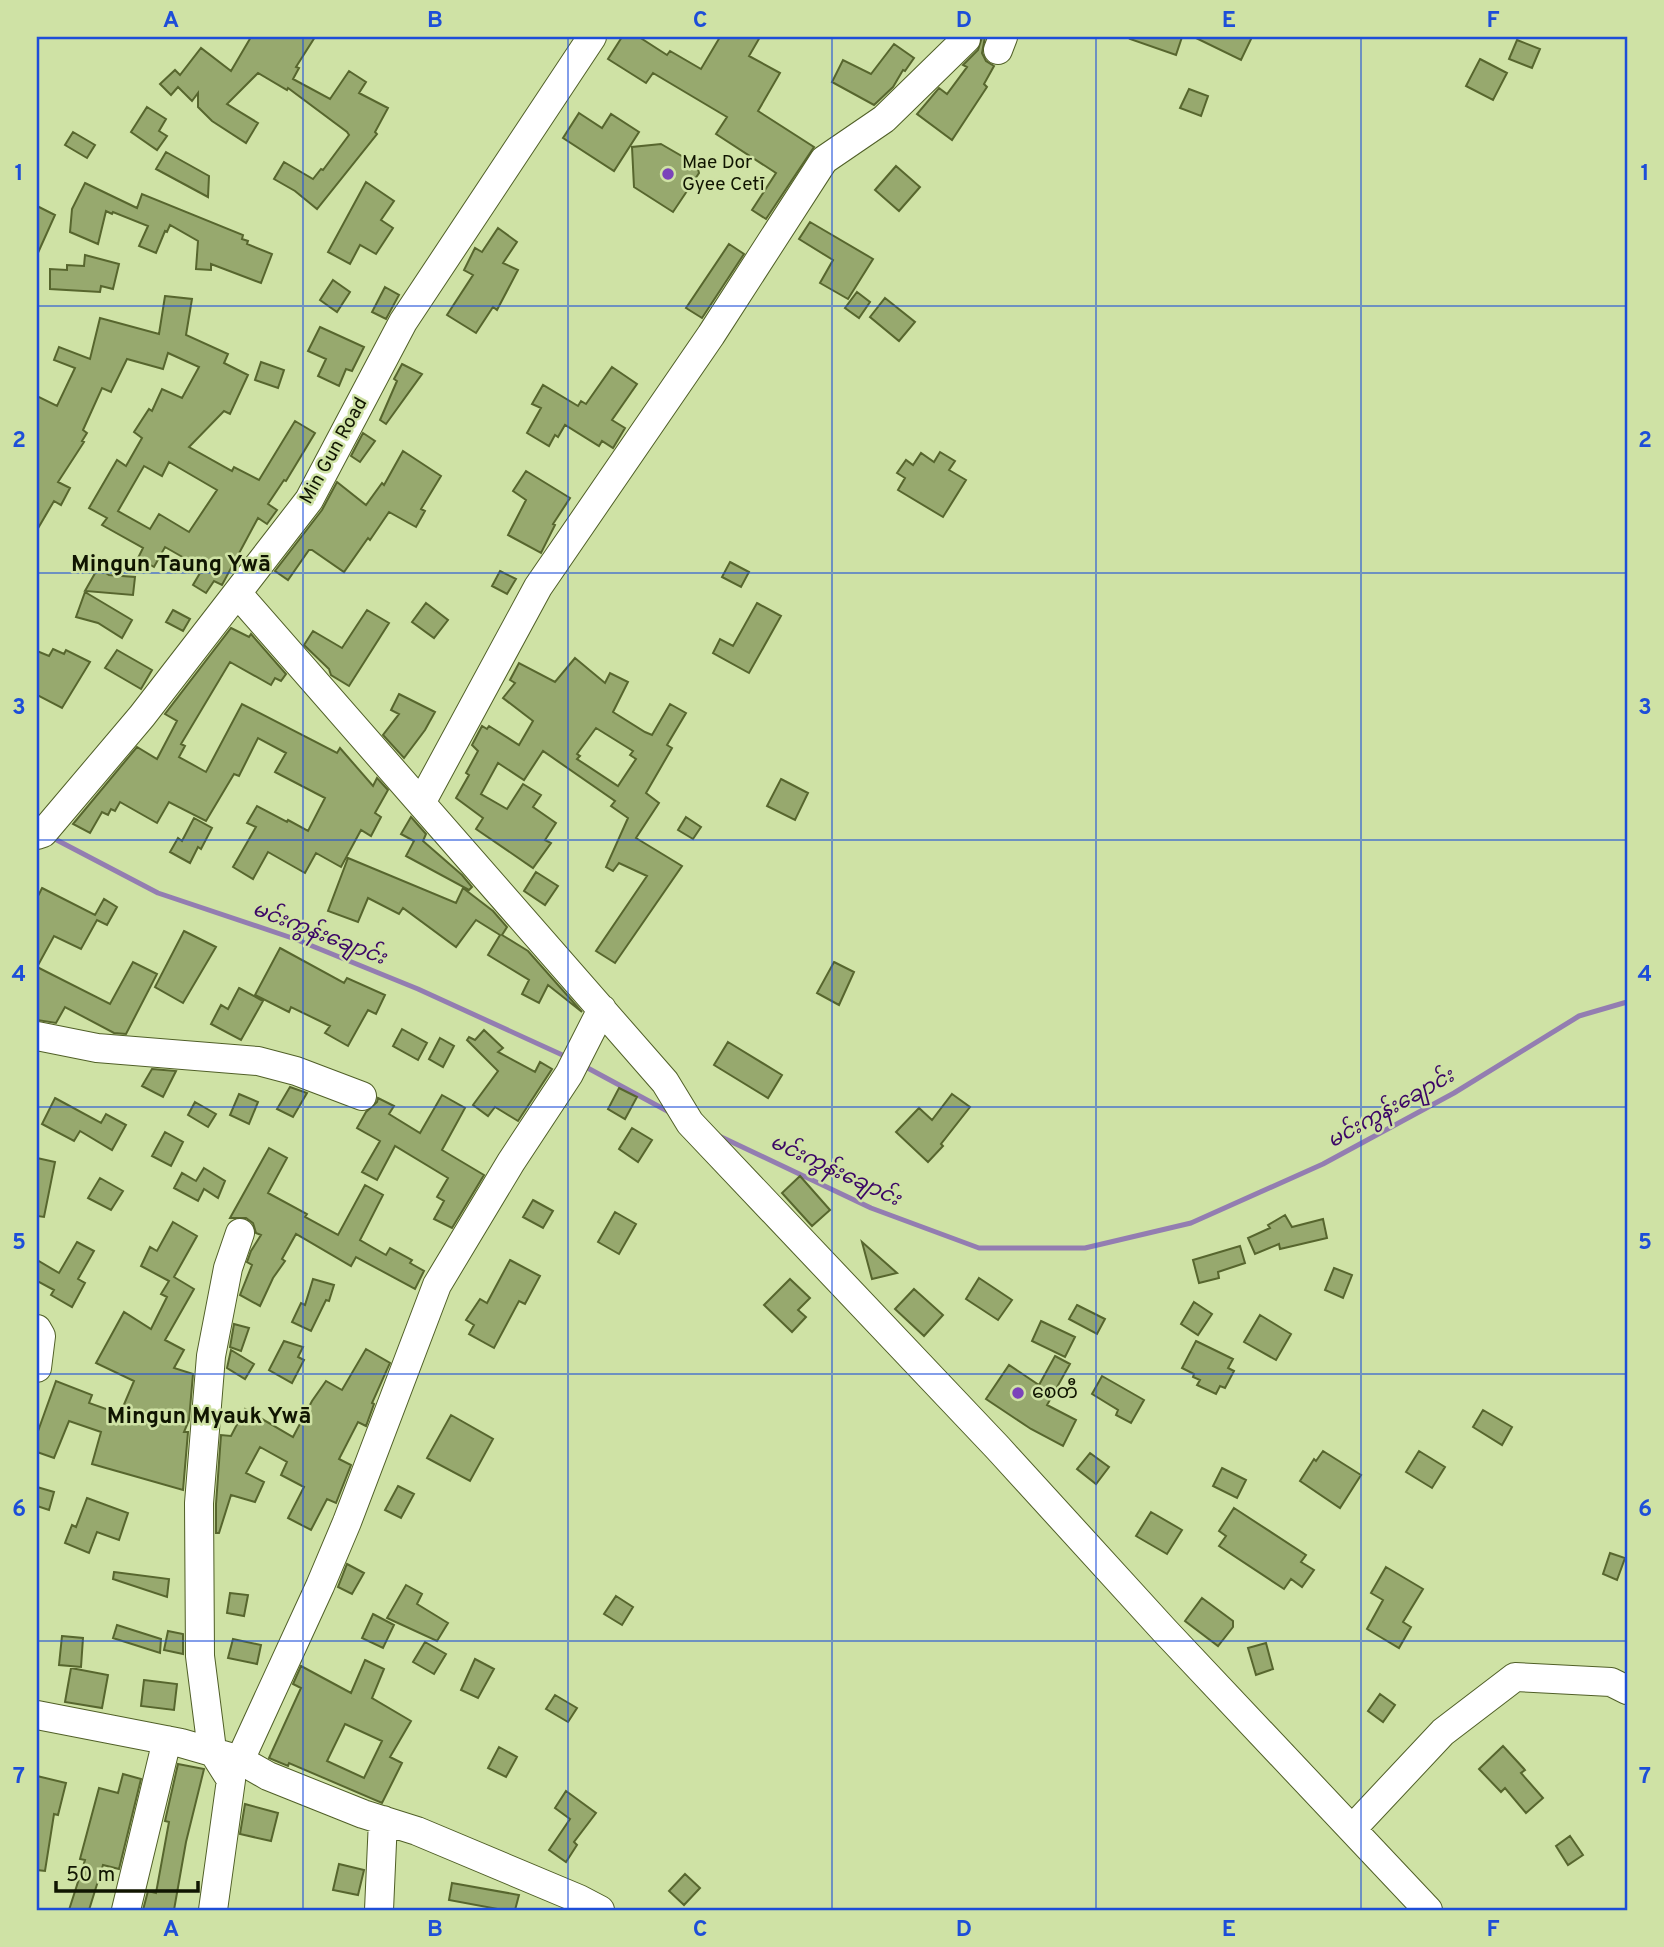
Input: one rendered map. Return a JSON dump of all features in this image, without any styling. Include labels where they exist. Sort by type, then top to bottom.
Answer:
[{"type":"street","name":"Min Gun Road","points":[[37,835],[43,833],[142,716],[309,500],[403,322],[592,37]]},
{"type":"street","points":[[421,803],[538,587],[711,335],[824,160],[884,119],[965,40]]},
{"type":"street","points":[[237,594],[665,1082],[691,1123],[1428,1910]]},
{"type":"street","points":[[240,1760],[341,1535],[437,1284],[511,1162],[569,1074],[602,1009]]},
{"type":"street","points":[[37,1036],[97,1048],[258,1060],[362,1096]]},
{"type":"street","points":[[213,1910],[231,1780],[212,1750],[200,1656],[199,1503],[211,1356],[228,1268],[240,1233]]},
{"type":"street","points":[[37,1329],[41,1336],[37,1368]]},
{"type":"street","points":[[1353,1828],[1443,1732],[1515,1677],[1611,1682],[1627,1690]]},
{"type":"street","points":[[37,1715],[212,1750],[240,1760],[268,1776],[429,1836],[600,1910]]},
{"type":"street","points":[[126,1910],[167,1740]]},
{"type":"street","points":[[379,1910],[383,1820]]},
{"type":"building","points":[[251,37],[315,37],[296,67],[299,68],[293,79],[330,99],[349,71],[366,82],[359,93],[388,108],[375,132],[377,134],[317,209],[295,191],[274,179],[284,162],[313,179],[349,135],[347,132],[288,88],[287,90],[258,73],[227,104],[258,123],[246,143],[212,121],[198,107],[198,93],[192,101],[178,87],[171,95],[160,84],[175,70],[180,75],[201,48],[231,71]]},
{"type":"building","points":[[622,37],[639,37],[667,55],[670,51],[701,69],[720,37],[760,37],[749,56],[780,73],[758,111],[814,147],[766,219],[752,210],[776,173],[716,134],[727,117],[653,73],[646,83],[608,59]]},
{"type":"building","points":[[982,37],[985,37],[982,53],[986,61],[994,66],[984,84],[987,87],[952,140],[917,114],[939,88],[947,94],[967,67],[963,65],[978,50]]},
{"type":"building","points":[[1182,37],[1176,55],[1130,39]]},
{"type":"building","points":[[1194,37],[1252,37],[1241,60]]},
{"type":"building","points":[[1517,40],[1540,49],[1532,68],[1509,59]]},
{"type":"building","points":[[894,44],[914,58],[893,87],[874,105],[832,82],[843,60],[871,74]]},
{"type":"building","points":[[1480,59],[1507,73],[1493,100],[1466,86]]},
{"type":"building","points":[[1189,89],[1208,96],[1201,116],[1180,108]]},
{"type":"building","points":[[147,107],[166,119],[159,131],[167,136],[157,150],[131,132]]},
{"type":"building","points":[[579,113],[602,128],[611,114],[639,132],[614,171],[563,138]]},
{"type":"building","points":[[73,132],[95,145],[87,158],[65,145]]},
{"type":"building","points":[[661,144],[697,165],[699,173],[673,212],[634,187],[632,147]]},
{"type":"building","points":[[166,152],[209,176],[208,197],[156,169]]},
{"type":"building","points":[[896,166],[920,187],[899,211],[875,190]]},
{"type":"building","points":[[366,182],[394,201],[381,220],[393,228],[376,254],[360,245],[350,264],[328,252]]},
{"type":"building","points":[[85,183],[137,208],[142,194],[243,235],[242,239],[248,241],[247,244],[272,254],[261,283],[211,264],[211,270],[196,269],[198,241],[170,225],[156,253],[139,246],[148,226],[113,212],[112,214],[106,211],[98,244],[70,232],[72,209]]},
{"type":"building","points":[[37,206],[55,215],[37,255]]},
{"type":"building","points":[[810,222],[873,259],[848,299],[820,283],[833,260],[799,239]]},
{"type":"building","points":[[498,228],[517,242],[503,263],[518,270],[497,310],[493,307],[476,333],[447,315],[473,275],[464,270],[475,248],[482,252]]},
{"type":"building","points":[[729,244],[744,254],[702,318],[686,308]]},
{"type":"building","points":[[85,255],[119,264],[113,289],[101,286],[100,292],[50,289],[50,269],[67,270],[67,265],[84,266]]},
{"type":"building","points":[[333,280],[350,292],[337,312],[320,300]]},
{"type":"building","points":[[385,287],[399,295],[386,319],[372,312]]},
{"type":"building","points":[[857,292],[870,302],[859,318],[845,308]]},
{"type":"building","points":[[165,296],[192,299],[186,335],[228,354],[224,363],[248,375],[230,414],[224,411],[189,447],[232,471],[234,467],[259,480],[295,421],[315,433],[286,481],[284,480],[268,504],[277,510],[267,524],[258,518],[222,585],[214,581],[206,593],[193,585],[200,573],[197,572],[200,567],[165,547],[154,567],[138,558],[143,548],[102,525],[107,518],[89,508],[117,460],[126,466],[142,438],[134,432],[149,409],[152,411],[162,389],[182,398],[199,367],[168,353],[163,369],[127,359],[111,392],[102,388],[83,430],[87,433],[82,441],[84,442],[58,482],[70,488],[61,505],[54,501],[37,530],[37,396],[57,406],[75,368],[54,360],[59,347],[90,359],[100,318],[159,334]],"holes":[[[169,462],[217,490],[189,532],[159,514],[150,529],[118,511],[144,466],[162,476]]]},
{"type":"building","points":[[885,298],[915,322],[899,341],[870,317]]},
{"type":"building","points":[[320,327],[364,347],[352,371],[346,369],[339,386],[318,376],[326,359],[308,351]]},
{"type":"building","points":[[261,362],[284,370],[278,388],[255,380]]},
{"type":"building","points":[[402,364],[422,374],[386,424],[380,420]]},
{"type":"building","points":[[612,367],[637,384],[612,420],[625,428],[613,448],[602,441],[599,446],[565,425],[549,446],[527,433],[541,408],[532,404],[543,385],[578,406],[581,401],[586,404]]},
{"type":"building","points":[[363,433],[375,441],[360,462],[351,456]]},
{"type":"building","points":[[403,451],[441,476],[421,509],[425,511],[416,527],[389,512],[344,572],[312,550],[309,550],[288,580],[275,571],[322,510],[337,482],[366,505],[382,483],[384,485]]},
{"type":"building","points":[[940,452],[955,461],[949,470],[966,480],[943,517],[898,490],[905,478],[897,473],[906,460],[913,465],[921,453],[934,462]]},
{"type":"building","points":[[526,471],[570,498],[553,524],[555,525],[541,553],[508,535],[526,500],[513,491]]},
{"type":"building","points":[[730,562],[749,572],[741,587],[722,577]]},
{"type":"building","points":[[98,568],[109,575],[135,577],[133,595],[85,591]]},
{"type":"building","points":[[500,571],[516,579],[507,594],[492,586]]},
{"type":"building","points":[[85,592],[132,620],[122,638],[98,623],[76,617]]},
{"type":"building","points":[[426,603],[448,620],[434,638],[412,622]]},
{"type":"building","points":[[757,603],[781,616],[749,673],[713,653],[720,639],[733,646]]},
{"type":"building","points":[[173,610],[190,619],[183,631],[166,622]]},
{"type":"building","points":[[367,610],[389,623],[349,686],[331,675],[329,669],[304,645],[313,631],[342,648]]},
{"type":"building","points":[[231,628],[249,637],[251,634],[286,674],[281,681],[275,678],[271,685],[230,662],[181,744],[185,746],[179,757],[206,772],[242,704],[337,753],[340,748],[373,786],[377,778],[388,790],[375,813],[381,817],[371,836],[361,830],[341,867],[316,853],[305,873],[268,852],[253,879],[233,867],[256,827],[247,823],[257,806],[308,831],[325,798],[275,772],[286,753],[258,738],[239,776],[234,774],[206,821],[169,802],[157,823],[120,802],[115,811],[111,809],[108,815],[102,812],[90,833],[73,824],[137,747],[157,759],[177,721],[165,714]]},
{"type":"building","points":[[53,649],[64,654],[66,650],[90,662],[62,708],[37,695],[37,651],[49,656]]},
{"type":"building","points":[[117,650],[152,670],[141,689],[105,668]]},
{"type":"building","points":[[575,658],[605,683],[610,673],[628,682],[613,712],[652,735],[670,704],[686,713],[667,745],[672,748],[646,793],[659,803],[636,838],[682,866],[615,963],[596,951],[647,876],[619,863],[613,871],[606,867],[628,818],[611,806],[615,801],[543,751],[524,780],[498,763],[481,794],[507,809],[523,784],[541,795],[533,807],[556,823],[545,840],[551,843],[533,868],[476,829],[483,818],[456,798],[478,751],[472,745],[482,726],[487,729],[489,726],[519,745],[533,721],[503,698],[515,683],[510,680],[519,663],[555,682]],"holes":[[[596,728],[633,751],[630,755],[636,759],[618,786],[577,759],[580,756],[577,754]]]},
{"type":"building","points":[[399,694],[435,712],[404,758],[383,735],[399,714],[391,710]]},
{"type":"building","points":[[781,779],[808,793],[795,820],[767,806]]},
{"type":"building","points":[[411,817],[426,834],[423,841],[462,875],[472,887],[469,890],[406,856],[414,841],[401,834]]},
{"type":"building","points":[[686,817],[701,827],[693,839],[678,830]]},
{"type":"building","points":[[194,818],[212,828],[190,863],[170,852],[178,838],[182,841]]},
{"type":"building","points":[[348,858],[456,903],[463,888],[493,911],[507,927],[502,935],[528,951],[582,1012],[548,985],[539,1003],[522,994],[529,980],[488,955],[500,935],[476,920],[456,947],[403,908],[399,914],[368,898],[358,922],[328,911]]},
{"type":"building","points":[[536,872],[558,886],[545,905],[524,891]]},
{"type":"building","points":[[42,888],[95,915],[104,899],[117,907],[107,925],[97,920],[81,949],[54,936],[37,967],[37,898]]},
{"type":"building","points":[[184,931],[216,947],[183,1003],[155,987]]},
{"type":"building","points":[[280,948],[344,983],[347,978],[385,995],[376,1014],[368,1010],[348,1046],[325,1033],[330,1026],[291,1007],[289,1012],[255,995]]},
{"type":"building","points":[[133,962],[157,974],[126,1034],[114,1033],[65,1007],[56,1023],[37,1020],[37,967],[110,1004]]},
{"type":"building","points":[[834,962],[854,972],[839,1005],[817,993]]},
{"type":"building","points":[[239,988],[263,1001],[241,1040],[211,1024],[221,1005],[228,1009]]},
{"type":"building","points":[[402,1029],[427,1043],[418,1060],[393,1046]]},
{"type":"building","points":[[484,1030],[503,1048],[498,1052],[535,1072],[540,1062],[552,1069],[518,1121],[495,1107],[488,1116],[473,1105],[498,1071],[467,1040],[469,1037],[475,1040]]},
{"type":"building","points":[[440,1038],[454,1046],[443,1067],[429,1059]]},
{"type":"building","points":[[728,1042],[782,1075],[768,1098],[714,1065]]},
{"type":"building","points":[[152,1069],[176,1071],[163,1097],[142,1086]]},
{"type":"building","points":[[290,1087],[307,1093],[293,1117],[277,1109]]},
{"type":"building","points":[[619,1088],[637,1097],[625,1119],[608,1109]]},
{"type":"building","points":[[239,1094],[258,1102],[249,1124],[230,1115]]},
{"type":"building","points":[[952,1094],[970,1107],[941,1144],[943,1146],[928,1162],[896,1132],[919,1108],[932,1120]]},
{"type":"building","points":[[442,1095],[465,1108],[442,1150],[484,1175],[452,1228],[434,1219],[444,1201],[437,1197],[448,1178],[395,1146],[377,1180],[362,1172],[380,1141],[357,1128],[378,1098],[394,1106],[389,1114],[420,1133]]},
{"type":"building","points":[[55,1098],[101,1123],[106,1114],[126,1125],[112,1150],[80,1131],[74,1141],[42,1124]]},
{"type":"building","points":[[195,1102],[216,1114],[208,1127],[188,1115]]},
{"type":"building","points":[[632,1128],[652,1140],[638,1162],[619,1149]]},
{"type":"building","points":[[165,1132],[183,1142],[171,1166],[152,1156]]},
{"type":"building","points":[[269,1148],[287,1158],[268,1193],[338,1235],[365,1185],[383,1195],[360,1240],[386,1255],[390,1248],[412,1260],[410,1263],[424,1271],[415,1289],[356,1257],[351,1266],[296,1234],[282,1259],[285,1261],[273,1278],[260,1306],[240,1295],[252,1265],[247,1262],[261,1235],[256,1233],[253,1223],[246,1218],[230,1218]]},
{"type":"building","points":[[37,1158],[55,1162],[44,1217],[37,1216]]},
{"type":"building","points":[[204,1168],[225,1181],[218,1198],[204,1189],[198,1201],[174,1188],[182,1173],[196,1181]]},
{"type":"building","points":[[800,1176],[830,1210],[812,1226],[782,1193]]},
{"type":"building","points":[[100,1178],[123,1191],[111,1210],[88,1198]]},
{"type":"building","points":[[533,1200],[553,1211],[543,1228],[523,1217]]},
{"type":"building","points":[[615,1212],[636,1224],[619,1254],[598,1242]]},
{"type":"building","points":[[1285,1215],[1292,1227],[1323,1219],[1327,1238],[1280,1249],[1279,1244],[1255,1254],[1248,1238],[1270,1228],[1268,1225]]},
{"type":"building","points":[[173,1222],[197,1236],[174,1277],[194,1289],[165,1340],[184,1350],[174,1368],[193,1374],[189,1420],[184,1432],[188,1432],[183,1490],[92,1464],[101,1432],[69,1421],[54,1458],[37,1452],[37,1434],[56,1381],[92,1395],[89,1403],[120,1414],[134,1381],[96,1363],[124,1312],[151,1329],[167,1297],[161,1294],[169,1281],[141,1266],[150,1247],[157,1251]]},
{"type":"building","points":[[77,1242],[94,1251],[78,1279],[85,1283],[72,1307],[51,1295],[54,1290],[37,1281],[37,1260],[59,1273]]},
{"type":"building","points":[[862,1242],[897,1273],[872,1279]]},
{"type":"building","points":[[1240,1246],[1245,1263],[1218,1272],[1219,1278],[1199,1283],[1193,1260]]},
{"type":"building","points":[[510,1260],[540,1276],[525,1304],[519,1301],[494,1348],[469,1334],[474,1325],[466,1320],[480,1299],[487,1303]]},
{"type":"building","points":[[1334,1268],[1352,1275],[1343,1298],[1325,1290]]},
{"type":"building","points":[[979,1278],[1012,1300],[998,1320],[966,1299]]},
{"type":"building","points":[[313,1279],[334,1285],[329,1301],[326,1300],[311,1331],[292,1322],[301,1303],[305,1305]]},
{"type":"building","points":[[790,1279],[810,1298],[798,1310],[806,1317],[792,1332],[764,1305]]},
{"type":"building","points":[[914,1289],[943,1315],[924,1336],[895,1309]]},
{"type":"building","points":[[1194,1302],[1212,1314],[1198,1335],[1181,1324]]},
{"type":"building","points":[[1077,1305],[1105,1319],[1097,1334],[1069,1319]]},
{"type":"building","points":[[1260,1315],[1291,1334],[1276,1360],[1244,1342]]},
{"type":"building","points":[[1041,1321],[1075,1337],[1065,1357],[1032,1341]]},
{"type":"building","points":[[234,1324],[249,1328],[241,1351],[230,1347]]},
{"type":"building","points":[[284,1341],[303,1347],[298,1357],[304,1360],[292,1383],[269,1370]]},
{"type":"building","points":[[1196,1341],[1233,1359],[1228,1368],[1234,1371],[1225,1388],[1220,1386],[1216,1394],[1197,1385],[1200,1380],[1182,1368]]},
{"type":"building","points":[[366,1349],[390,1363],[372,1403],[374,1404],[366,1426],[358,1422],[339,1459],[351,1465],[336,1503],[327,1499],[311,1530],[288,1518],[304,1487],[281,1475],[287,1462],[260,1447],[246,1473],[264,1482],[255,1502],[231,1495],[219,1533],[216,1533],[221,1435],[231,1436],[245,1409],[293,1437],[326,1381],[342,1390]]},
{"type":"building","points":[[231,1350],[254,1364],[245,1379],[227,1368]]},
{"type":"building","points":[[1055,1356],[1070,1364],[1047,1405],[1076,1420],[1063,1446],[1031,1429],[986,1399],[1009,1365],[1039,1385]]},
{"type":"building","points":[[1102,1376],[1144,1400],[1131,1423],[1116,1415],[1118,1410],[1092,1394]]},
{"type":"building","points":[[1483,1410],[1512,1427],[1502,1445],[1473,1427]]},
{"type":"building","points":[[451,1415],[493,1439],[470,1481],[427,1458]]},
{"type":"building","points":[[1323,1451],[1361,1475],[1340,1508],[1300,1481],[1314,1459],[1316,1461]]},
{"type":"building","points":[[1419,1451],[1445,1467],[1432,1488],[1406,1472]]},
{"type":"building","points":[[1090,1453],[1109,1467],[1096,1484],[1077,1469]]},
{"type":"building","points":[[1222,1468],[1246,1480],[1237,1498],[1213,1486]]},
{"type":"building","points":[[398,1486],[414,1494],[401,1518],[385,1510]]},
{"type":"building","points":[[37,1487],[54,1492],[49,1510],[37,1506]]},
{"type":"building","points":[[87,1498],[128,1513],[119,1540],[97,1532],[89,1553],[65,1543],[72,1525],[76,1527]]},
{"type":"building","points":[[1234,1508],[1306,1555],[1301,1562],[1314,1570],[1302,1587],[1291,1579],[1284,1589],[1219,1546],[1226,1536],[1219,1531]]},
{"type":"building","points":[[1151,1512],[1182,1530],[1167,1554],[1136,1536]]},
{"type":"building","points":[[1610,1553],[1625,1558],[1617,1580],[1603,1574]]},
{"type":"building","points":[[347,1564],[364,1573],[352,1594],[338,1587]]},
{"type":"building","points":[[1386,1567],[1423,1589],[1403,1622],[1411,1627],[1399,1648],[1367,1629],[1383,1600],[1371,1593]]},
{"type":"building","points":[[114,1572],[169,1579],[167,1597],[113,1579]]},
{"type":"building","points":[[406,1585],[422,1594],[417,1604],[448,1623],[437,1641],[387,1618]]},
{"type":"building","points":[[230,1593],[248,1595],[244,1616],[227,1613]]},
{"type":"building","points":[[616,1596],[633,1607],[622,1625],[604,1614]]},
{"type":"building","points":[[1202,1598],[1233,1621],[1233,1627],[1218,1646],[1185,1621]]},
{"type":"building","points":[[373,1614],[394,1625],[383,1648],[362,1638]]},
{"type":"building","points":[[117,1625],[161,1639],[160,1653],[113,1638]]},
{"type":"building","points":[[168,1631],[183,1634],[183,1654],[164,1650]]},
{"type":"building","points":[[62,1636],[83,1638],[81,1667],[59,1665]]},
{"type":"building","points":[[233,1639],[261,1645],[257,1664],[228,1658]]},
{"type":"building","points":[[425,1642],[446,1654],[434,1674],[413,1662]]},
{"type":"building","points":[[1266,1643],[1273,1669],[1256,1675],[1248,1648]]},
{"type":"building","points":[[475,1659],[494,1669],[478,1698],[461,1690]]},
{"type":"building","points":[[365,1660],[384,1669],[372,1698],[411,1721],[390,1757],[402,1763],[382,1803],[289,1763],[288,1766],[269,1758],[301,1688],[293,1684],[301,1666],[351,1693]],"holes":[[[345,1724],[382,1741],[364,1778],[327,1761]]]},
{"type":"building","points":[[71,1668],[108,1675],[102,1708],[65,1702]]},
{"type":"building","points":[[144,1680],[177,1684],[174,1710],[141,1706]]},
{"type":"building","points":[[1380,1694],[1395,1705],[1383,1722],[1368,1711]]},
{"type":"building","points":[[555,1695],[577,1708],[568,1722],[546,1709]]},
{"type":"building","points":[[1503,1746],[1525,1770],[1521,1773],[1543,1798],[1526,1813],[1505,1788],[1501,1792],[1479,1769]]},
{"type":"building","points":[[499,1747],[517,1757],[506,1777],[488,1768]]},
{"type":"building","points":[[178,1764],[204,1769],[186,1842],[174,1910],[143,1910],[148,1891],[156,1893],[169,1822],[165,1821]]},
{"type":"building","points":[[123,1774],[141,1779],[119,1869],[103,1865],[89,1910],[69,1910],[85,1860],[80,1859],[99,1788],[118,1793]]},
{"type":"building","points":[[37,1776],[66,1783],[58,1815],[54,1814],[45,1871],[37,1870]]},
{"type":"building","points":[[566,1791],[596,1813],[574,1842],[577,1845],[566,1862],[549,1850],[570,1819],[555,1808]]},
{"type":"building","points":[[245,1804],[278,1813],[271,1841],[240,1834]]},
{"type":"building","points":[[1570,1836],[1583,1855],[1568,1865],[1556,1846]]},
{"type":"building","points":[[339,1864],[364,1870],[358,1895],[333,1890]]},
{"type":"building","points":[[685,1874],[700,1888],[684,1905],[669,1891]]},
{"type":"building","points":[[452,1883],[519,1895],[515,1910],[449,1900]]},
{"type":"waterway","name":"မင်းကွန်းချောင်း","points":[[51,837],[158,893],[295,939],[418,989],[569,1058]]},
{"type":"waterway","name":"မင်းကွန်းချောင်း","points":[[717,1135],[871,1208],[979,1248],[1085,1248],[1191,1223],[1323,1164],[1454,1093],[1579,1016],[1627,1002]]},
{"type":"waterway","name":"မင်းကွန်းချောင်း","points":[[584,1066],[671,1113]]},
{"type":"place","name":"Mae Dor Gyee Cetī","points":[[668,174]]},
{"type":"place","name":"စေတီ","points":[[1018,1393]]},
{"type":"district","name":"Mingun Taung Ywā","points":[[171,565]]},
{"type":"district","name":"Mingun Myauk Ywā","points":[[209,1417]]}]
